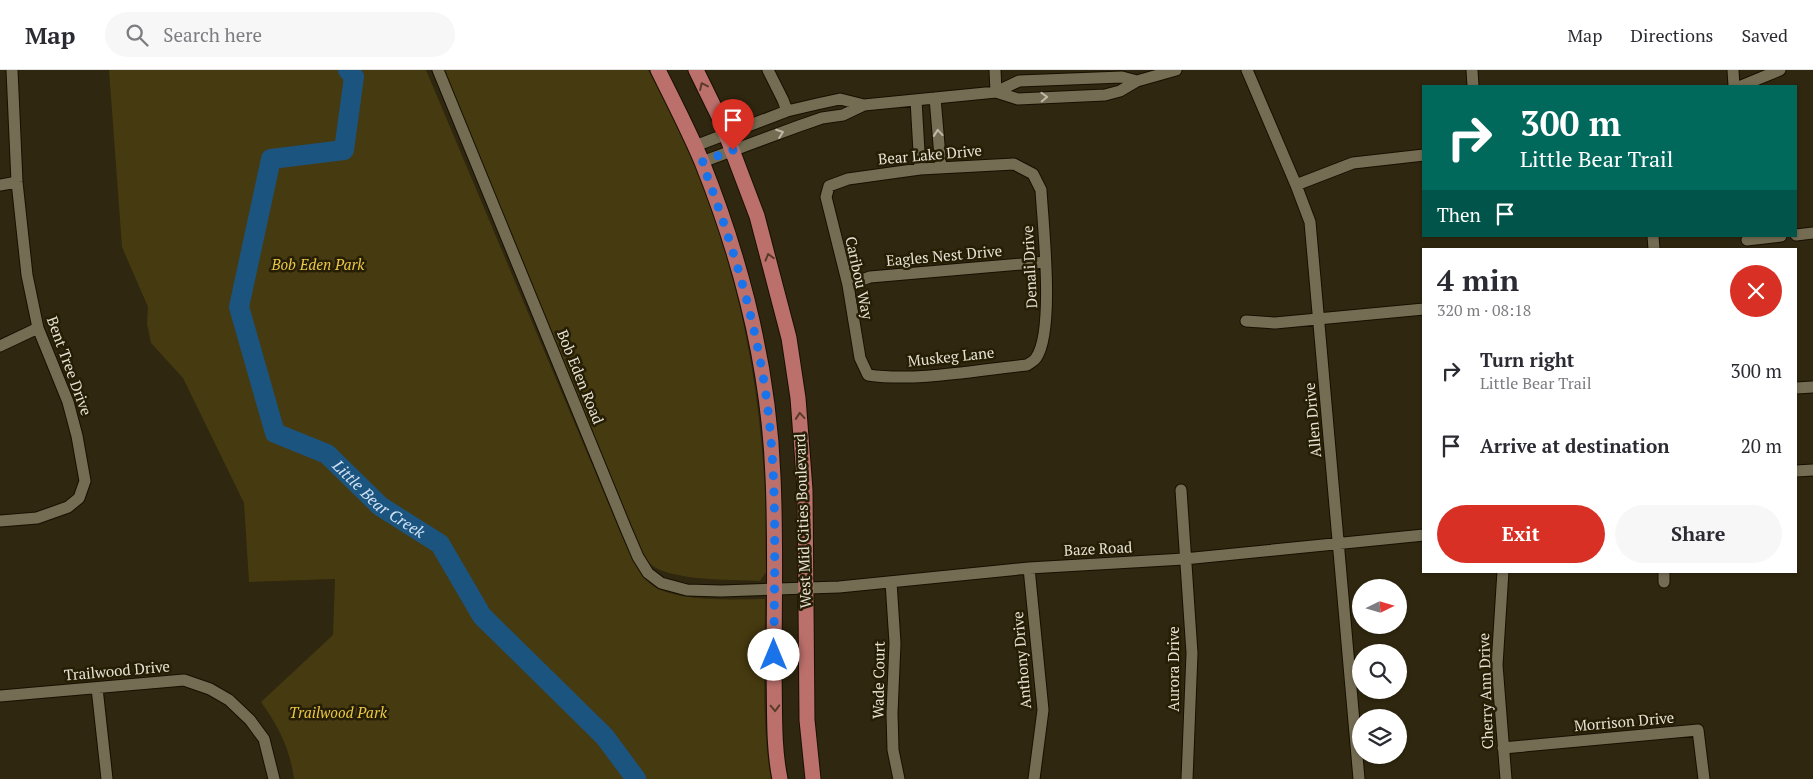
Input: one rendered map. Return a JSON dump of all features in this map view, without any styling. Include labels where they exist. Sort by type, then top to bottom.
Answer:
[{"type":"main road","name":"West Mid Cities Boulevard","points":[[658,70],[702,162],[725,225],[745,291],[761,369],[771,438],[773,478],[776,762],[780,779]]},
{"type":"main road","name":"West Mid Cities Boulevard","points":[[696,70],[733,150],[757,216],[789,338],[798,398],[806,490],[807,720],[813,779]]},
{"type":"street","name":"Bent Tree Drive","points":[[0,521],[38,518],[68,507],[79,498],[85,481],[78,436],[68,402],[38,328],[27,276],[17,182],[12,70]]},
{"type":"street","name":"Bob Eden Road","points":[[438,70],[614,501],[638,557],[648,574],[661,583],[687,590],[774,589]]},
{"type":"street","points":[[768,70],[787,111]]},
{"type":"street","points":[[995,70],[996,92]]},
{"type":"street","points":[[996,92],[1018,99],[1104,95],[1120,91],[1137,81],[1176,70]]},
{"type":"street","name":"Allen Drive","points":[[1247,70],[1310,222],[1320,318],[1359,779]]},
{"type":"street","points":[[1472,70],[1473,85]]},
{"type":"street","points":[[1733,70],[1734,85]]},
{"type":"street","points":[[1743,85],[1780,70]]},
{"type":"street","points":[[702,162],[822,118],[843,114],[864,105],[996,92],[1019,81],[1122,77],[1137,81]]},
{"type":"street","points":[[935,98],[941,168]]},
{"type":"street","points":[[695,146],[787,111],[840,99],[864,105]]},
{"type":"street","points":[[916,100],[920,169]]},
{"type":"street","points":[[1296,185],[1353,162],[1422,155]]},
{"type":"street","name":"Bear Lake Drive","points":[[829,186],[848,178],[920,169],[1014,164],[1033,174]]},
{"type":"street","name":"Denali Drive","points":[[1033,174],[1041,190],[1047,318],[1039,352],[1035,360]]},
{"type":"street","points":[[0,185],[17,182]]},
{"type":"street","name":"Caribou Way","points":[[829,186],[826,197],[848,285],[860,358],[868,375]]},
{"type":"street","points":[[1797,235],[1813,233]]},
{"type":"street","points":[[1747,242],[1775,237]]},
{"type":"street","name":"Eagles Nest Drive","points":[[848,285],[870,277],[1045,262]]},
{"type":"street","points":[[1246,320],[1275,322],[1422,309]]},
{"type":"street","points":[[0,346],[38,328]]},
{"type":"street","name":"Muskeg Lane","points":[[868,375],[888,378],[914,377],[1027,365],[1035,360]]},
{"type":"street","points":[[1797,388],[1813,387]]},
{"type":"street","points":[[1797,471],[1813,470]]},
{"type":"street","name":"Aurora Drive","points":[[1180,490],[1192,653],[1187,779]]},
{"type":"street","name":"Baze Road","points":[[774,589],[891,582],[1029,568],[1184,559],[1422,536]]},
{"type":"street","name":"Anthony Drive","points":[[1029,568],[1042,710],[1034,779]]},
{"type":"street","name":"Cherry Ann Drive","points":[[1503,573],[1497,665],[1506,779]]},
{"type":"street","name":"Wade Court","points":[[891,582],[895,643],[892,713],[893,750],[899,779]]},
{"type":"street","name":"Trailwood Drive","points":[[0,696],[184,680],[210,689],[228,700],[250,720],[264,739],[274,779]]},
{"type":"street","points":[[97,688],[107,779]]},
{"type":"street","name":"Morrison Drive","points":[[1503,748],[1698,730],[1704,779]]},
{"type":"green space","name":"Bob Eden Park","points":[[109,70],[426,70],[625,543],[640,571],[655,587],[669,593],[702,598],[765,599],[765,712],[771,779],[294,779],[290,758],[283,739],[261,702],[333,635],[335,579],[249,582],[244,503],[183,378],[151,343],[147,324],[148,307],[122,247]]},
{"type":"green space","points":[[443,70],[648,70],[674,119],[697,169],[716,221],[732,274],[744,328],[754,382],[765,493],[766,572],[760,581],[684,576],[657,568],[645,558]]},
{"type":"waterway","name":"Little Bear Creek","points":[[348,70],[354,77],[344,150],[271,159],[239,307],[275,433],[327,454],[380,506],[440,544],[482,616],[605,737],[636,779]]},
{"type":"route","points":[[733,150],[702,162],[725,225],[745,291],[763,377],[771,438],[773,478],[774,655]]},
{"type":"park label","name":"Trailwood Park","points":[[338,713]]}]
